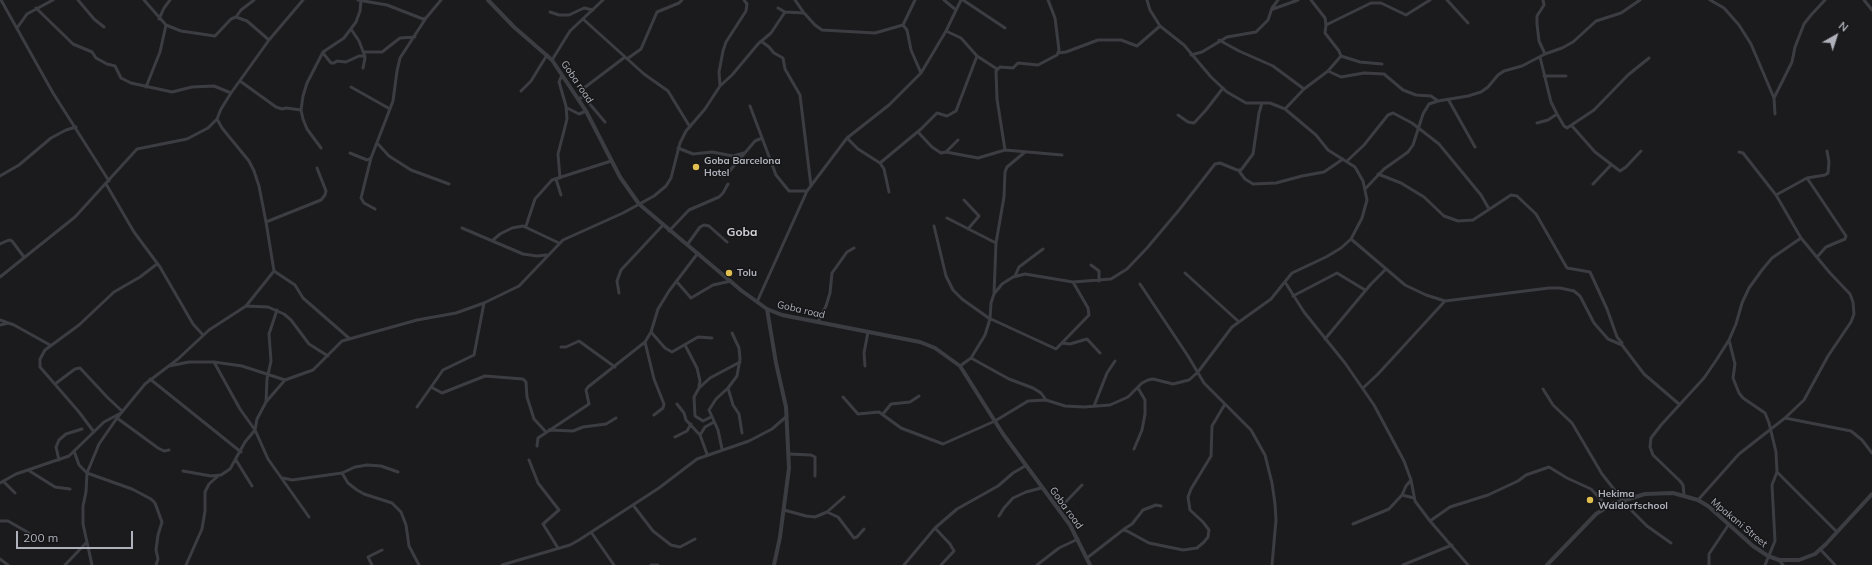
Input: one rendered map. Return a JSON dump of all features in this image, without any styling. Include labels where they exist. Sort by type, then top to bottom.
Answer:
[{"type":"street","points":[[1,0],[53,94],[76,127],[108,181]]},
{"type":"street","points":[[17,28],[27,14],[53,0]]},
{"type":"street","points":[[78,0],[94,19],[104,27]]},
{"type":"street","points":[[144,0],[159,19],[166,25],[181,31],[213,36],[254,0]]},
{"type":"street","points":[[159,19],[170,0]]},
{"type":"street","points":[[0,277],[75,217],[137,149],[187,139],[208,128],[217,119],[221,109],[231,93],[269,40],[303,0]]},
{"type":"street","points":[[321,148],[307,129],[301,110],[307,83],[323,53],[329,47],[344,38],[352,29],[358,17],[359,0],[369,0],[426,18]]},
{"type":"street","points":[[387,5],[391,0]]},
{"type":"street","points":[[375,209],[364,203],[361,198],[372,158],[393,101],[399,63],[426,18],[441,0]]},
{"type":"street","name":"Goba road","points":[[488,0],[514,28],[552,60],[586,111],[611,161],[628,190],[639,204],[663,226],[698,253],[756,302],[767,309],[782,315],[920,342],[935,348],[960,366],[995,421],[1078,538],[1090,565]]},
{"type":"street","points":[[552,60],[570,31],[603,0]]},
{"type":"street","points":[[605,122],[583,96],[582,91],[584,88],[626,58],[641,49],[657,12],[679,3],[682,0]]},
{"type":"street","points":[[720,86],[719,72],[723,52],[726,42],[746,11],[747,7],[744,0]]},
{"type":"street","points":[[795,0],[804,13],[818,27],[828,30],[876,33],[903,25],[915,0]]},
{"type":"street","points":[[944,0],[956,10]]},
{"type":"street","points":[[756,302],[807,191],[847,138],[889,105],[921,72],[962,0],[1005,28]]},
{"type":"street","points":[[946,30],[961,38],[978,56],[997,69],[1013,68],[1018,63],[1038,65],[1055,57],[1059,50],[1054,18],[1048,0]]},
{"type":"street","points":[[843,396],[858,414],[879,412],[901,428],[943,444],[995,421],[1028,401],[1046,400],[1065,406],[1084,407],[1117,403],[1128,397],[1142,383],[1153,379],[1173,384],[1189,380],[1198,372],[1220,340],[1238,321],[1271,299],[1292,273],[1326,258],[1351,240],[1364,213],[1367,200],[1366,188],[1358,171],[1345,160],[1328,150],[1316,135],[1285,109],[1270,103],[1246,103],[1240,101],[1223,88],[1191,55],[1184,45],[1160,26],[1150,10],[1147,0]]},
{"type":"street","points":[[1191,55],[1208,49],[1218,40],[1256,32],[1268,20],[1278,0]]},
{"type":"street","points":[[1272,10],[1298,0]]},
{"type":"street","points":[[1311,0],[1321,12],[1326,25],[1325,33],[1339,51],[1341,56],[1360,62],[1382,64]]},
{"type":"street","points":[[1326,25],[1370,1],[1381,3],[1406,15],[1430,0]]},
{"type":"street","points":[[1447,0],[1468,23]]},
{"type":"street","points":[[1543,0],[1544,5],[1537,16],[1536,24],[1537,33],[1545,54]]},
{"type":"street","points":[[1366,188],[1378,174],[1393,161],[1408,152],[1413,145],[1425,109],[1429,104],[1481,92],[1504,71],[1522,66],[1573,42],[1596,21],[1621,13],[1640,0]]},
{"type":"street","points":[[1710,0],[1724,8],[1739,25],[1751,44],[1774,98],[1775,114]]},
{"type":"street","points":[[1774,98],[1792,62],[1795,47],[1804,24],[1825,0]]},
{"type":"street","points":[[1864,0],[1872,10]]},
{"type":"street","points":[[36,8],[73,44],[92,52],[96,58],[107,64],[115,66],[121,78],[137,86],[172,92],[192,87],[214,86],[231,93]]},
{"type":"street","points":[[550,12],[559,15],[569,15],[584,8],[593,10]]},
{"type":"street","points":[[778,8],[786,12],[804,13]]},
{"type":"street","points":[[186,565],[202,529],[205,511],[205,492],[209,484],[218,476],[230,469],[255,430],[257,419],[266,402],[285,380],[313,370],[342,341],[417,320],[456,313],[484,303],[518,286],[528,278],[547,255],[572,235],[586,230],[654,196],[668,183],[683,136],[705,109],[720,86],[732,76],[777,26],[786,12]]},
{"type":"street","points":[[236,17],[246,21],[269,40]]},
{"type":"street","points":[[583,19],[644,74],[668,91],[690,127]]},
{"type":"street","points":[[146,87],[160,52],[166,25]]},
{"type":"street","points":[[903,25],[907,30],[911,50],[921,72]]},
{"type":"street","points":[[1058,53],[1066,52],[1098,40],[1126,41],[1137,46],[1160,26]]},
{"type":"street","points":[[352,29],[364,54],[363,68]]},
{"type":"street","points":[[323,53],[331,63],[337,61],[346,62],[364,54],[382,52],[400,38],[415,37]]},
{"type":"street","points":[[1218,40],[1238,51],[1273,66],[1304,90]]},
{"type":"street","points":[[761,42],[769,47],[774,53],[783,58],[785,69],[800,95],[811,186]]},
{"type":"street","points":[[521,91],[531,81],[547,55]]},
{"type":"street","points":[[880,163],[918,132],[937,113],[947,116],[956,111],[978,56]]},
{"type":"street","points":[[1285,109],[1304,90],[1328,71],[1341,56]]},
{"type":"street","points":[[1540,57],[1547,89],[1557,114],[1565,127],[1572,126],[1594,110],[1628,75],[1649,58]]},
{"type":"street","points":[[997,69],[997,99],[1006,150]]},
{"type":"street","points":[[1328,71],[1341,78],[1364,73],[1384,74],[1403,90],[1416,95],[1430,96],[1438,101]]},
{"type":"street","points":[[560,178],[558,154],[567,108],[559,82],[562,75]]},
{"type":"street","points":[[1544,76],[1566,76]]},
{"type":"street","points":[[240,81],[276,107],[282,109],[286,108],[301,110]]},
{"type":"street","points":[[351,87],[390,109]]},
{"type":"street","points":[[1178,115],[1188,122],[1196,121],[1223,88]]},
{"type":"street","points":[[578,99],[583,96]]},
{"type":"street","points":[[1448,99],[1475,147]]},
{"type":"street","points":[[1239,171],[1253,154],[1262,102]]},
{"type":"street","points":[[750,106],[776,175],[786,188],[793,192],[807,191]]},
{"type":"street","points":[[567,108],[579,114],[586,111]]},
{"type":"street","points":[[994,294],[1002,284],[1015,276],[1025,274],[1073,282],[1111,279],[1127,269],[1180,210],[1214,164],[1220,163],[1239,171],[1245,179],[1253,184],[1276,183],[1324,172],[1345,160],[1364,145],[1392,113],[1404,118],[1446,151],[1455,165],[1481,195],[1490,210]]},
{"type":"street","points":[[1537,123],[1548,120],[1557,114]]},
{"type":"street","points":[[217,119],[254,171],[266,222],[274,270],[295,286],[303,298],[350,339]]},
{"type":"street","points":[[1572,126],[1595,152],[1611,165],[1622,171],[1641,151]]},
{"type":"street","points":[[0,176],[19,165],[51,138],[66,130],[76,127]]},
{"type":"street","points":[[918,132],[937,151],[941,153],[946,152],[978,158],[1006,150],[1062,155]]},
{"type":"street","points":[[719,174],[722,176],[727,174],[744,153],[757,140],[762,138]]},
{"type":"street","points":[[847,138],[858,150],[880,163],[884,169],[889,192]]},
{"type":"street","points":[[946,152],[958,140]]},
{"type":"street","points":[[378,144],[389,156],[406,167],[420,174],[449,184]]},
{"type":"street","points":[[678,148],[693,154],[714,152],[733,156],[744,153]]},
{"type":"street","points":[[1776,195],[1807,178],[1825,175],[1828,173],[1829,162],[1827,151]]},
{"type":"street","points":[[960,366],[971,358],[985,335],[991,319],[991,303],[994,294],[996,243],[1003,204],[1006,170],[1025,152]]},
{"type":"street","points":[[1698,500],[1739,454],[1785,418],[1804,400],[1828,356],[1851,322],[1854,314],[1853,302],[1850,294],[1800,238],[1776,195],[1744,153],[1739,152]]},
{"type":"street","points":[[350,153],[368,160],[372,158]]},
{"type":"street","points":[[526,226],[535,199],[549,183],[556,179],[611,161]]},
{"type":"street","points":[[1593,184],[1611,165]]},
{"type":"street","points":[[266,222],[321,200],[326,191],[317,168]]},
{"type":"street","points":[[1378,174],[1401,183],[1424,197],[1440,213],[1450,219],[1466,222],[1473,220],[1490,210],[1511,195],[1517,196],[1536,214],[1567,268],[1590,272],[1607,309],[1617,337],[1622,345],[1644,374],[1679,404]]},
{"type":"street","points":[[1807,178],[1846,236],[1845,239],[1826,248],[1817,256]]},
{"type":"street","points":[[556,179],[561,195]]},
{"type":"street","points":[[106,184],[134,232],[157,264],[193,324],[203,335]]},
{"type":"street","points":[[669,231],[689,210],[719,197],[728,184]]},
{"type":"street","points":[[964,200],[979,216],[968,229]]},
{"type":"street","points":[[947,218],[996,243]]},
{"type":"street","points":[[687,245],[700,227],[704,225],[709,226],[727,242]]},
{"type":"street","points":[[493,240],[500,234],[517,226],[526,226],[559,244]]},
{"type":"street","points":[[619,293],[617,281],[621,270],[663,226]]},
{"type":"street","points":[[934,226],[946,276],[950,286],[962,299],[991,319],[1056,350],[1089,315],[1088,308],[1073,282]]},
{"type":"street","points":[[462,228],[523,254],[537,256],[547,255]]},
{"type":"street","points":[[1684,495],[1683,485],[1653,455],[1649,443],[1661,425],[1704,378],[1729,340],[1749,288],[1772,258],[1800,238]]},
{"type":"street","points":[[0,244],[9,240],[12,241],[24,257]]},
{"type":"street","points":[[1351,240],[1405,285],[1426,295],[1445,301],[1520,290],[1550,288],[1570,289],[1577,293],[1594,323],[1608,339],[1622,345]]},
{"type":"street","points":[[818,322],[828,299],[832,273],[847,252],[854,248]]},
{"type":"street","points":[[1015,276],[1019,267],[1042,249]]},
{"type":"street","points":[[536,446],[537,439],[547,431],[589,404],[586,390],[645,342],[651,332],[658,309],[669,291],[698,253]]},
{"type":"street","points":[[94,432],[39,365],[42,354],[50,345],[79,324],[114,292],[140,277],[157,264]]},
{"type":"street","points":[[1091,265],[1099,271],[1099,281]]},
{"type":"street","points":[[1325,339],[1365,290],[1386,269]]},
{"type":"street","points":[[92,565],[83,524],[83,506],[86,492],[87,473],[97,448],[117,418],[138,391],[150,379],[169,366],[203,335],[246,306],[274,270]]},
{"type":"street","points":[[1294,296],[1337,273],[1365,290]]},
{"type":"street","points":[[1185,274],[1238,321]]},
{"type":"street","points":[[677,282],[691,298],[713,285],[731,281]]},
{"type":"street","points":[[1285,282],[1304,312],[1363,388],[1388,429],[1404,461],[1411,480],[1414,498],[1430,521],[1468,565]]},
{"type":"street","points":[[1140,284],[1212,392],[1251,430],[1265,455],[1272,483],[1275,504],[1276,520],[1272,565]]},
{"type":"street","points":[[1363,388],[1378,374],[1445,301]]},
{"type":"street","points":[[417,407],[444,370],[474,355],[484,303]]},
{"type":"street","points":[[246,306],[268,307],[284,314],[291,320],[309,344],[328,356]]},
{"type":"street","points":[[767,309],[776,364],[787,416],[789,454],[789,468],[784,510],[774,565]]},
{"type":"street","points":[[266,402],[266,382],[271,361],[269,334],[277,310]]},
{"type":"street","points":[[0,320],[9,323],[50,345]]},
{"type":"street","points":[[0,325],[9,323]]},
{"type":"street","points":[[651,332],[672,352],[698,337],[712,338]]},
{"type":"street","points":[[865,366],[864,353],[868,332]]},
{"type":"street","points":[[722,449],[718,430],[709,410],[711,405],[728,388],[737,376],[741,356],[732,333]]},
{"type":"street","points":[[1062,343],[1070,344],[1087,339],[1100,353]]},
{"type":"street","points":[[1729,340],[1735,364],[1733,378],[1740,396],[1765,413],[1776,452],[1777,472],[1772,485],[1775,541],[1773,550],[1768,556],[1765,565]]},
{"type":"street","points":[[561,347],[566,347],[579,341],[615,366]]},
{"type":"street","points":[[645,342],[654,379],[664,404],[663,408],[654,415]]},
{"type":"street","points":[[685,344],[697,368],[700,381],[699,388]]},
{"type":"street","points":[[971,358],[1009,379],[1033,388],[1041,393],[1046,400]]},
{"type":"street","points":[[1094,406],[1107,373],[1115,361]]},
{"type":"street","points":[[169,366],[189,362],[214,362],[242,366],[285,380]]},
{"type":"street","points":[[214,362],[240,409],[255,430],[268,459],[309,517]]},
{"type":"street","points":[[711,417],[703,421],[695,416],[694,397],[699,388],[710,378],[740,362]]},
{"type":"street","points":[[55,384],[75,368],[80,368],[122,412]]},
{"type":"street","points":[[431,387],[442,393],[485,376],[523,378],[526,382],[527,397],[534,419],[547,431],[573,431],[583,427],[606,424],[616,418]]},
{"type":"street","points":[[150,379],[241,452]]},
{"type":"street","points":[[728,388],[733,405],[739,414],[742,432]]},
{"type":"street","points":[[1134,449],[1142,430],[1145,414],[1145,400],[1138,388]]},
{"type":"street","points":[[1543,389],[1550,401],[1572,423],[1590,456],[1622,500],[1647,526],[1671,543]]},
{"type":"street","points":[[882,414],[891,404],[910,402],[919,396]]},
{"type":"street","points":[[676,404],[684,413],[686,420],[700,435],[707,454]]},
{"type":"street","points":[[1123,530],[1149,543],[1179,550],[1191,550],[1204,542],[1208,537],[1209,530],[1190,510],[1188,497],[1190,489],[1211,456],[1212,426],[1225,404]]},
{"type":"street","points":[[15,493],[2,482],[28,470],[59,460],[74,451],[110,417],[122,412]]},
{"type":"street","points":[[502,565],[570,545],[633,505],[691,463],[707,454],[749,441],[772,429],[787,416]]},
{"type":"street","points":[[117,418],[158,448],[164,451],[169,450]]},
{"type":"street","points":[[1785,418],[1851,431],[1862,440],[1872,453]]},
{"type":"street","points":[[700,435],[705,427],[714,422]]},
{"type":"street","points":[[675,437],[687,430],[691,424]]},
{"type":"street","points":[[59,460],[56,447],[59,440],[66,434],[82,429]]},
{"type":"street","points":[[74,451],[79,465],[87,473],[132,489],[153,500],[162,522],[158,535],[156,550],[158,559],[156,565]]},
{"type":"street","points":[[789,454],[811,455],[815,457],[814,476]]},
{"type":"street","points":[[236,460],[252,486]]},
{"type":"street","points":[[529,460],[538,483],[560,510],[543,524],[558,548]]},
{"type":"street","points":[[282,478],[292,480],[342,473],[362,465],[372,464],[398,472]]},
{"type":"street","points":[[904,565],[935,528],[957,509],[998,486],[1013,472],[1026,466]]},
{"type":"street","points":[[1430,521],[1450,507],[1488,495],[1518,481],[1526,475],[1549,467],[1567,478],[1591,489],[1608,507]]},
{"type":"street","points":[[28,470],[57,488],[70,489]]},
{"type":"street","points":[[183,471],[218,476]]},
{"type":"street","points":[[1777,472],[1837,532]]},
{"type":"street","points":[[342,473],[348,483],[357,490],[364,494],[392,503],[401,512],[404,517],[409,546],[419,565]]},
{"type":"street","points":[[1353,524],[1389,509],[1402,495],[1406,486],[1411,480]]},
{"type":"street","points":[[1059,510],[1082,485]]},
{"type":"street","points":[[999,516],[1008,502],[1013,498],[1026,492],[1042,488]]},
{"type":"street","name":"Mpakani Street","points":[[1547,565],[1596,514],[1608,507],[1622,500],[1645,494],[1674,493],[1698,500],[1729,524],[1753,546],[1768,556],[1779,560],[1799,560],[1815,554],[1872,494]]},
{"type":"street","points":[[1402,495],[1408,498],[1414,498]]},
{"type":"street","points":[[784,510],[811,517],[827,512],[844,497]]},
{"type":"street","points":[[633,505],[653,531],[671,545],[680,547],[696,539]]},
{"type":"street","points":[[1087,558],[1132,524],[1144,510],[1156,505],[1161,506]]},
{"type":"street","points":[[827,512],[838,517],[854,538],[857,537],[864,529]]},
{"type":"street","points":[[0,521],[8,521],[29,533]]},
{"type":"street","points":[[1709,565],[1709,554],[1729,524]]},
{"type":"street","points":[[935,528],[954,551],[941,565]]},
{"type":"street","points":[[591,532],[614,565]]},
{"type":"street","points":[[1037,565],[1059,548],[1078,538]]},
{"type":"street","points":[[65,565],[86,543]]},
{"type":"street","points":[[1403,565],[1452,545]]},
{"type":"street","points":[[1820,549],[1835,565]]},
{"type":"street","points":[[372,565],[368,557],[382,550]]},
{"type":"street","points":[[0,559],[8,565]]},
{"type":"street","points":[[1779,560],[1784,565]]},
{"type":"street","points":[[651,565],[658,565]]},
{"type":"place","name":"Goba Barcelona Hotel","points":[[696,167]]},
{"type":"place","name":"Tolu","points":[[729,273]]},
{"type":"place","name":"Hekima Waldorfschool","points":[[1590,500]]},
{"type":"district","name":"Goba","points":[[742,232]]}]
